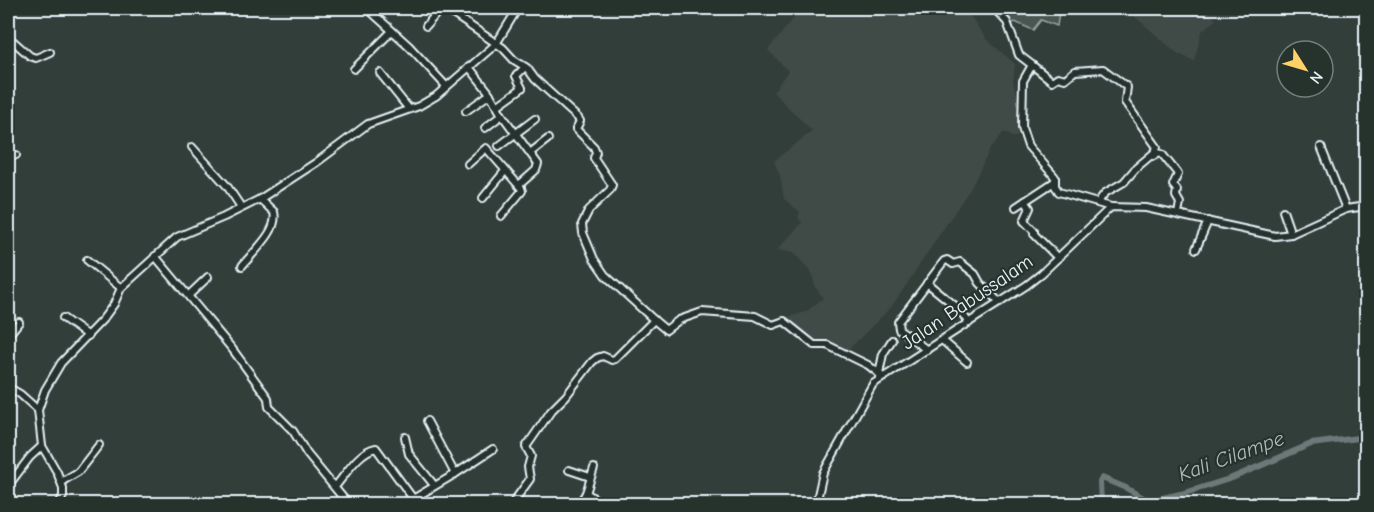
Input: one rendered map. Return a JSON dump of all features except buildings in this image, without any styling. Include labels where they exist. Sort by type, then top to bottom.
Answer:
[{"type":"street","points":[[367,8],[409,46],[446,86]]},
{"type":"street","points":[[426,26],[443,8],[525,67],[579,119],[576,129],[594,147],[596,152],[594,158],[612,183],[611,189],[589,210],[582,225],[583,233],[594,259],[605,275],[666,330],[679,320],[702,312],[755,316],[773,325],[784,321],[814,345],[827,345],[868,365],[881,375]]},
{"type":"street","points":[[59,504],[63,496],[61,482],[42,446],[38,410],[45,390],[61,363],[88,336],[114,304],[121,288],[155,256],[188,231],[205,226],[260,199],[368,124],[425,103],[496,44],[518,8]]},
{"type":"street","points":[[994,8],[1007,22],[1019,55],[1052,81],[1058,77],[1065,79],[1075,71],[1103,69],[1127,87],[1125,102],[1157,147],[1155,153],[1134,170],[1125,182],[1105,193],[1098,202]]},
{"type":"street","points":[[354,69],[392,31]]},
{"type":"street","points":[[8,42],[14,41],[27,55],[33,57],[50,52]]},
{"type":"street","points":[[1032,65],[1023,81],[1022,128],[1028,146],[1052,174],[1059,192],[1111,207],[1128,206],[1178,214],[1275,236],[1291,234],[1346,209],[1366,206]]},
{"type":"street","points":[[469,67],[538,166],[519,185]]},
{"type":"street","points":[[497,106],[522,88],[516,76],[525,67]]},
{"type":"street","points":[[380,73],[409,109]]},
{"type":"street","points":[[466,111],[490,94]]},
{"type":"street","points":[[485,128],[502,115]]},
{"type":"street","points":[[499,146],[535,119]]},
{"type":"street","points":[[530,153],[548,139]]},
{"type":"street","points":[[192,147],[227,186],[241,207]]},
{"type":"street","points":[[1321,147],[1346,209]]},
{"type":"street","points":[[468,164],[486,148],[519,185],[522,190],[501,216]]},
{"type":"street","points":[[1144,166],[1156,154],[1160,154],[1177,172],[1179,176],[1173,184],[1180,203],[1178,214]]},
{"type":"street","points":[[8,156],[16,155]]},
{"type":"street","points":[[483,198],[505,171]]},
{"type":"street","points":[[1016,207],[1054,182]]},
{"type":"street","points":[[242,266],[267,236],[274,221],[274,212],[260,199]]},
{"type":"street","points":[[1025,201],[1030,208],[1024,220],[1034,234],[1058,258]]},
{"type":"street","name":"Jalan Babussalam","points":[[816,504],[826,467],[870,388],[881,375],[927,350],[1041,274],[1111,207]]},
{"type":"street","points":[[1283,211],[1291,234]]},
{"type":"street","points":[[1196,249],[1208,221]]},
{"type":"street","points":[[155,256],[233,350],[268,398],[269,407],[292,431],[307,454],[348,504]]},
{"type":"street","points":[[87,260],[121,288]]},
{"type":"street","points":[[927,350],[897,326],[899,319],[946,260],[953,264],[959,262],[975,274],[1000,303]]},
{"type":"street","points":[[189,295],[208,277]]},
{"type":"street","points":[[927,283],[959,309],[969,323]]},
{"type":"street","points":[[63,318],[88,336]]},
{"type":"street","points":[[512,504],[530,479],[528,467],[531,456],[526,447],[551,411],[594,360],[603,356],[615,359],[654,320]]},
{"type":"street","points":[[8,336],[20,322]]},
{"type":"street","points":[[881,375],[883,354],[892,339]]},
{"type":"street","points":[[942,340],[967,362]]},
{"type":"street","points":[[8,387],[38,410]]},
{"type":"street","points":[[427,421],[455,474]]},
{"type":"street","points":[[405,437],[410,454],[434,485]]},
{"type":"street","points":[[61,482],[78,472],[99,445]]},
{"type":"street","points":[[8,486],[30,457],[42,446]]},
{"type":"street","points":[[335,487],[362,455],[376,448],[415,502],[434,485],[493,449]]},
{"type":"street","points":[[579,504],[586,493],[594,468]]},
{"type":"street","points":[[569,470],[590,477]]},
{"type":"street","points":[[586,493],[603,504]]},
{"type":"shaded area","points":[[802,8],[814,8],[822,16],[832,8],[965,8],[986,39],[1015,64],[1013,82],[1020,104],[1017,137],[1004,132],[990,149],[972,186],[892,306],[845,353],[834,345],[825,342],[816,343],[785,318],[806,312],[823,298],[815,287],[812,273],[794,253],[777,250],[802,223],[798,217],[800,212],[784,199],[780,176],[774,161],[812,131],[773,92],[788,71],[768,50]]},
{"type":"shaded area","points":[[993,8],[1055,8],[1059,12],[1057,26],[1041,20],[1033,30],[1015,22],[1006,28],[1003,19]]},
{"type":"shaded area","points":[[1125,8],[1206,8],[1216,20],[1202,31],[1194,61],[1177,53]]},
{"type":"waterway","name":"Kali Cilampe","points":[[1101,504],[1100,482],[1102,478],[1149,501],[1185,493],[1232,478],[1311,444],[1366,437]]}]
